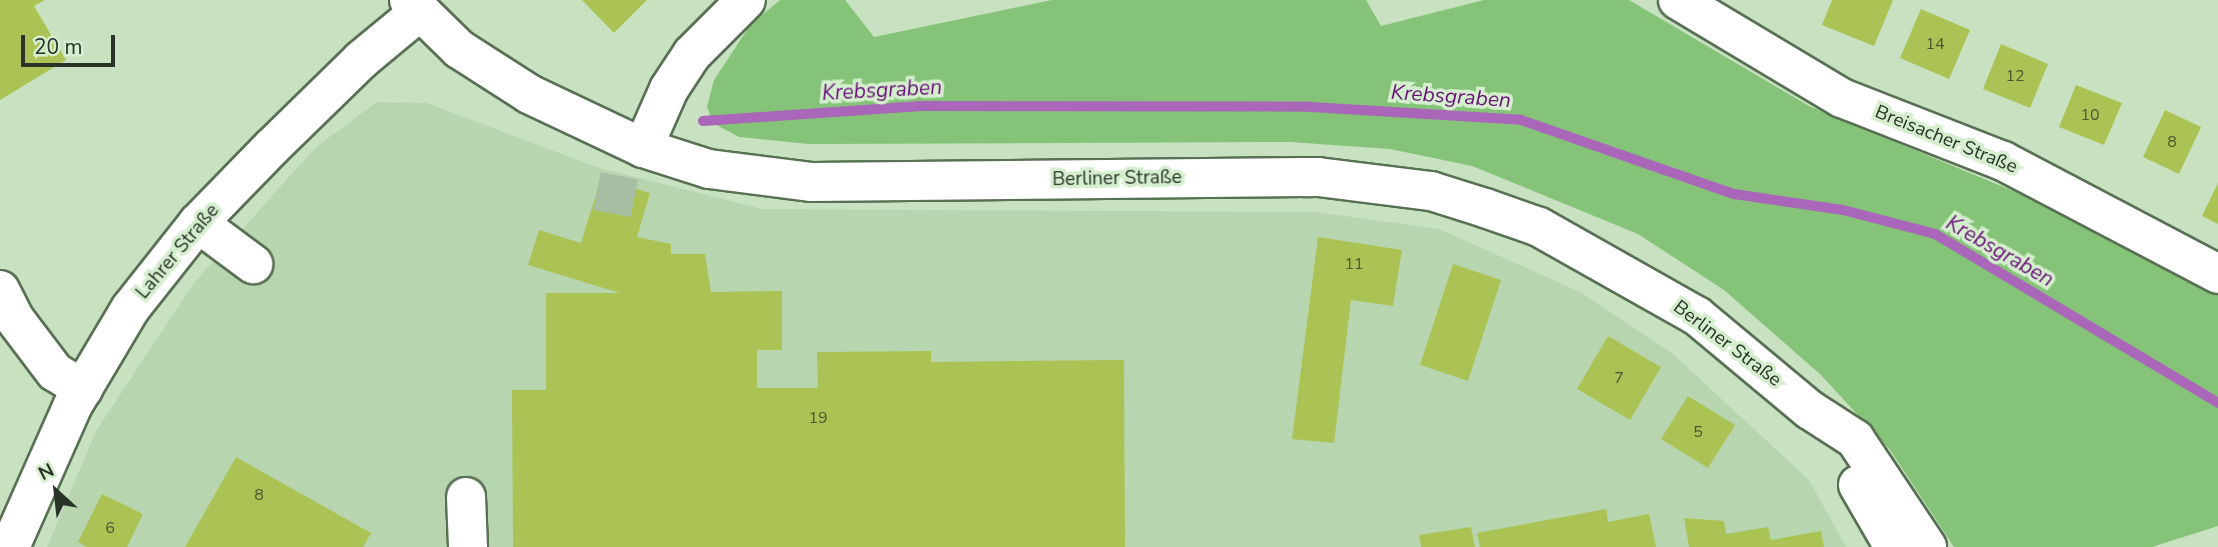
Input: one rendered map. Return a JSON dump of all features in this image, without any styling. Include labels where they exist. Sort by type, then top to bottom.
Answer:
[{"type":"street","points":[[643,148],[669,89],[692,54],[746,0]]},
{"type":"street","name":"Breisacher Straße","points":[[1678,0],[1842,98],[2003,161],[2218,274]]},
{"type":"street","name":"Berliner Straße","points":[[414,6],[459,49],[529,94],[643,148],[709,169],[812,182],[1318,177],[1431,191],[1539,227],[1697,316],[1810,410],[1855,439],[1927,547]]},
{"type":"street","name":"Lahrer Straße","points":[[10,547],[83,388],[131,309],[198,223],[414,6]]},
{"type":"street","points":[[198,223],[253,264]]},
{"type":"street","points":[[0,290],[14,318],[55,372],[83,388]]},
{"type":"street","name":"Berliner Straße","points":[[1810,410],[1894,547]]},
{"type":"street","points":[[466,497],[468,547]]},
{"type":"shaded area","points":[[377,102],[427,103],[596,167],[762,209],[1316,212],[1439,229],[1580,292],[1673,354],[1809,480],[1846,547],[47,547],[96,431],[194,283],[316,147]]},
{"type":"green space","points":[[780,0],[845,0],[874,37],[1052,0],[1366,0],[1381,26],[1484,0],[1629,0],[1809,106],[2018,193],[2218,294],[2218,526],[2152,547],[1954,547],[1890,450],[1821,375],[1724,290],[1638,234],[1472,166],[1390,149],[1290,142],[808,144],[739,137],[713,123],[707,107],[714,80],[751,24]]},
{"type":"building","points":[[0,0],[45,0],[34,6],[66,60],[0,100]]},
{"type":"building","points":[[582,0],[647,0],[614,33]]},
{"type":"building","points":[[1832,0],[1893,0],[1874,46],[1822,25]]},
{"type":"building","points":[[1921,9],[1970,30],[1949,79],[1900,58]]},
{"type":"building","points":[[2001,44],[2048,64],[2030,108],[1983,89]]},
{"type":"building","points":[[2076,85],[2122,103],[2104,145],[2059,127]]},
{"type":"building","points":[[2165,110],[2201,127],[2179,174],[2143,157]]},
{"type":"building","points":[[601,178],[650,193],[637,237],[671,244],[671,254],[705,254],[711,292],[782,291],[782,350],[757,350],[757,388],[818,388],[817,352],[931,351],[931,362],[1124,360],[1125,547],[513,547],[512,390],[546,390],[546,293],[620,293],[528,265],[539,230],[581,243]]},
{"type":"building","points":[[2218,183],[2218,224],[2202,216]]},
{"type":"building","points":[[1318,237],[1402,250],[1393,306],[1351,300],[1334,443],[1292,439]]},
{"type":"building","points":[[1453,264],[1501,280],[1468,381],[1420,365]]},
{"type":"building","points":[[1608,336],[1661,367],[1630,420],[1577,389]]},
{"type":"building","points":[[1688,396],[1735,425],[1708,468],[1661,439]]},
{"type":"building","points":[[236,457],[371,533],[363,547],[185,547]]},
{"type":"building","points":[[102,494],[143,514],[127,547],[87,547],[78,542]]},
{"type":"building","points":[[1606,509],[1608,522],[1649,514],[1656,547],[1480,547],[1477,533]]},
{"type":"building","points":[[1684,518],[1724,521],[1726,534],[1768,527],[1771,540],[1821,531],[1824,547],[1689,547]]},
{"type":"building","points":[[1471,527],[1475,547],[1421,547],[1419,535]]},
{"type":"waterway","name":"Krebsgraben","points":[[703,121],[921,106],[1311,107],[1521,120],[1734,194],[1843,210],[1935,234],[2218,403]]},
{"type":"tunnel","points":[[597,191],[648,201]]}]
